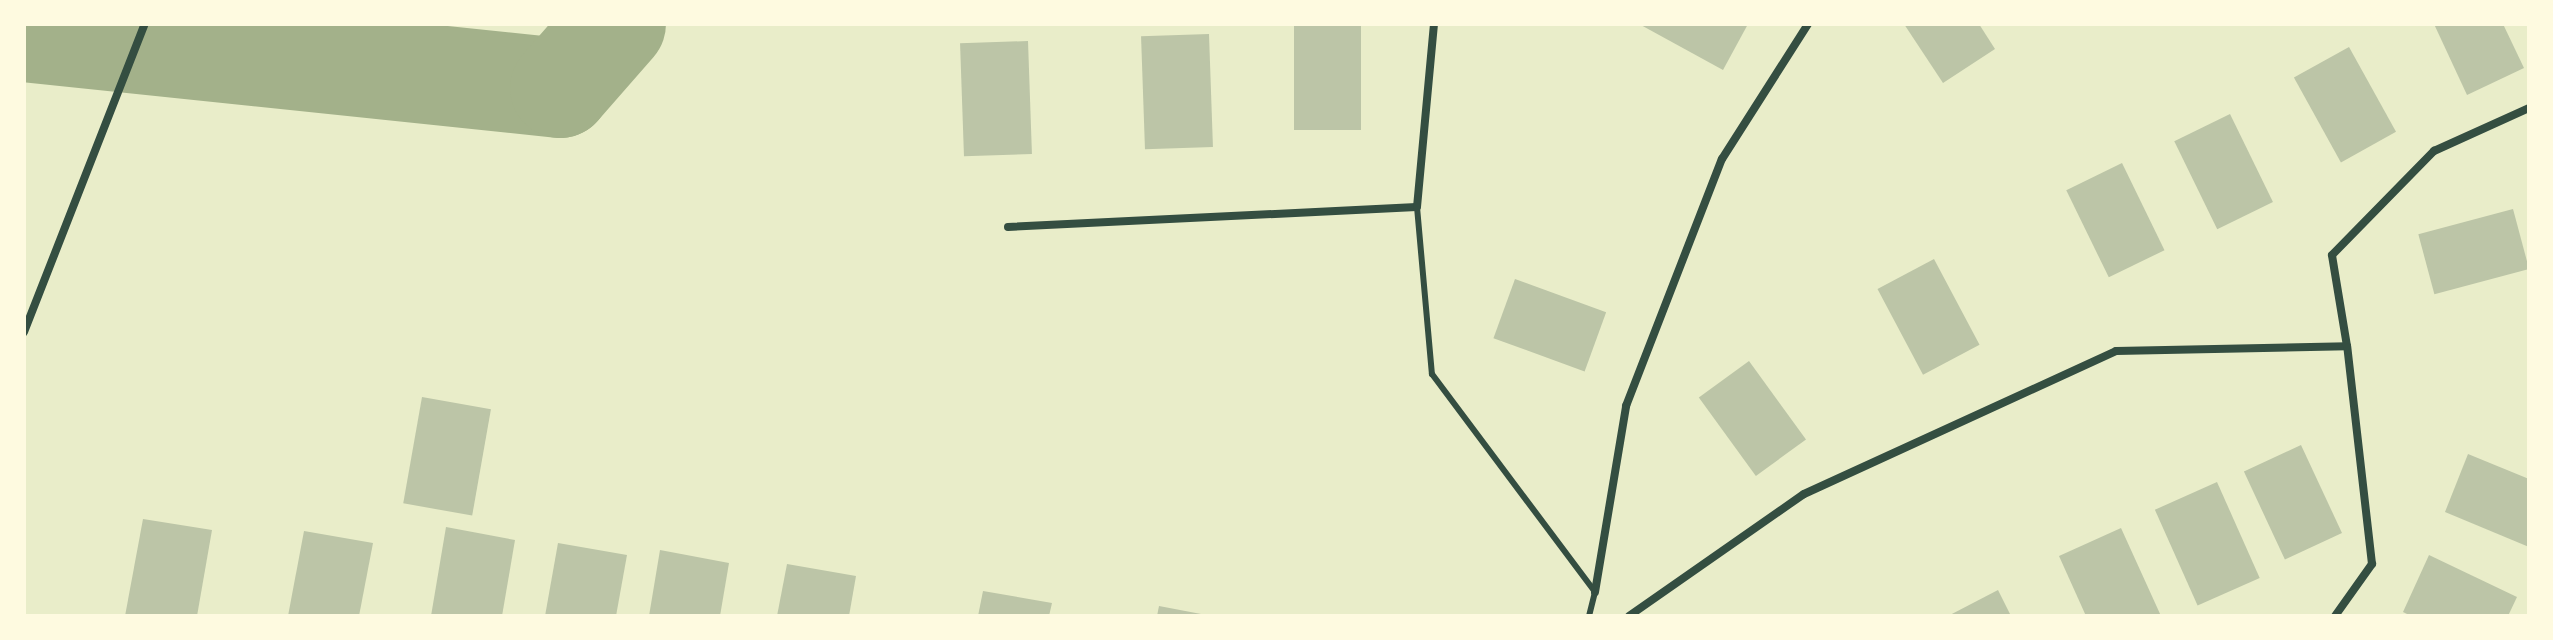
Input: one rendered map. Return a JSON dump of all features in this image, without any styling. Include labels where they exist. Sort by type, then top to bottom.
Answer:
[{"type":"street","points":[[24,332],[145,24]]},
{"type":"street","points":[[1008,227],[1417,207],[1434,24]]},
{"type":"street","points":[[1595,592],[1626,406],[1722,159],[1808,24]]},
{"type":"street","points":[[2335,616],[2372,564],[2347,346],[2332,255],[2434,151],[2529,108]]},
{"type":"street","points":[[1629,616],[1804,494],[2116,351],[2347,346]]},
{"type":"lane","points":[[1417,207],[1432,374],[1595,592],[1589,616]]},
{"type":"building","points":[[1294,24],[1361,24],[1361,130],[1294,130]]},
{"type":"building","points":[[1639,24],[1748,24],[1723,70]]},
{"type":"building","points":[[1904,24],[1979,24],[1995,49],[1943,83]]},
{"type":"building","points":[[2434,24],[2503,24],[2524,68],[2467,95]]},
{"type":"building","points":[[1209,34],[1213,147],[1145,149],[1141,36]]},
{"type":"building","points":[[1028,41],[1032,154],[964,156],[960,43]]},
{"type":"building","points":[[2349,47],[2396,132],[2341,162],[2294,78]]},
{"type":"building","points":[[2230,114],[2273,202],[2217,229],[2174,141]]},
{"type":"building","points":[[2122,163],[2165,250],[2109,277],[2066,190]]},
{"type":"building","points":[[2513,209],[2529,269],[2434,294],[2418,234]]},
{"type":"building","points":[[1934,259],[1980,345],[1923,375],[1877,289]]},
{"type":"building","points":[[1515,279],[1606,312],[1585,371],[1493,338]]},
{"type":"building","points":[[1749,361],[1806,439],[1756,476],[1699,397]]},
{"type":"building","points":[[422,397],[491,409],[472,516],[403,503]]},
{"type":"building","points":[[2301,445],[2342,533],[2285,560],[2244,472]]},
{"type":"building","points":[[2468,454],[2529,479],[2529,547],[2445,512]]},
{"type":"building","points":[[2217,482],[2260,578],[2198,606],[2155,510]]},
{"type":"building","points":[[143,519],[212,530],[197,616],[125,616]]},
{"type":"building","points":[[446,527],[515,540],[502,616],[431,616]]},
{"type":"building","points":[[2121,528],[2161,616],[2086,616],[2059,556]]},
{"type":"building","points":[[304,531],[373,543],[359,616],[288,616]]},
{"type":"building","points":[[558,543],[627,555],[616,616],[545,616]]},
{"type":"building","points":[[660,550],[729,563],[720,616],[649,616]]},
{"type":"building","points":[[2429,555],[2517,597],[2508,616],[2411,616],[2403,612]]},
{"type":"building","points":[[787,564],[856,576],[849,616],[777,616]]},
{"type":"building","points":[[1998,590],[2011,616],[1948,616]]},
{"type":"building","points":[[983,591],[1052,603],[1049,616],[978,616]]},
{"type":"building","points":[[1159,606],[1201,614],[1201,616],[1157,616]]},
{"type":"waterway","points":[[24,32],[560,88],[616,24]]}]
